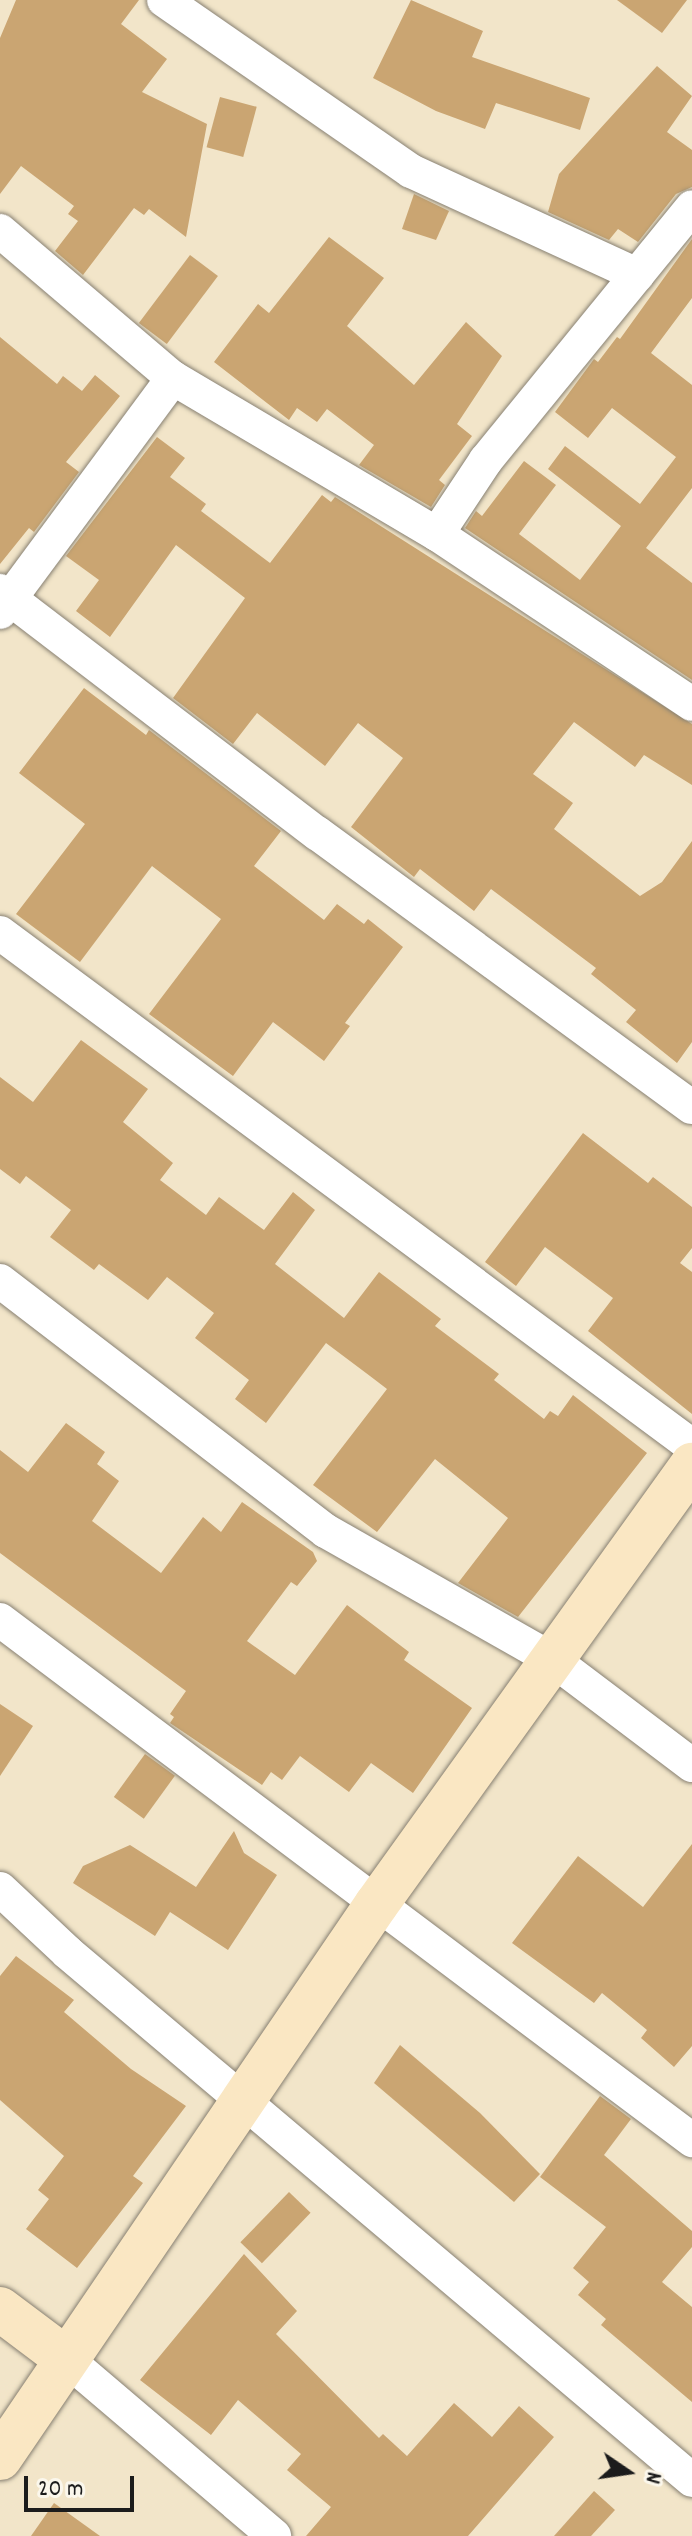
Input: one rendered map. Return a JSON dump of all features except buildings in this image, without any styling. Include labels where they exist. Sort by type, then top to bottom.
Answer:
[{"type":"street","points":[[164,0],[411,171],[637,275]]},
{"type":"street","points":[[437,534],[486,460],[692,207]]},
{"type":"street","points":[[0,231],[173,378],[437,534],[692,704]]},
{"type":"street","points":[[173,378],[3,601],[692,1107]]},
{"type":"street","points":[[0,933],[692,1446]]},
{"type":"street","points":[[0,1281],[326,1531],[553,1660],[692,1765]]},
{"type":"street","points":[[0,2458],[64,2357],[376,1905],[692,1465]]},
{"type":"street","points":[[0,1620],[103,1692],[376,1905],[692,2140]]},
{"type":"street","points":[[0,1889],[241,2099],[692,2480]]},
{"type":"street","points":[[0,2309],[64,2357],[274,2536]]}]
